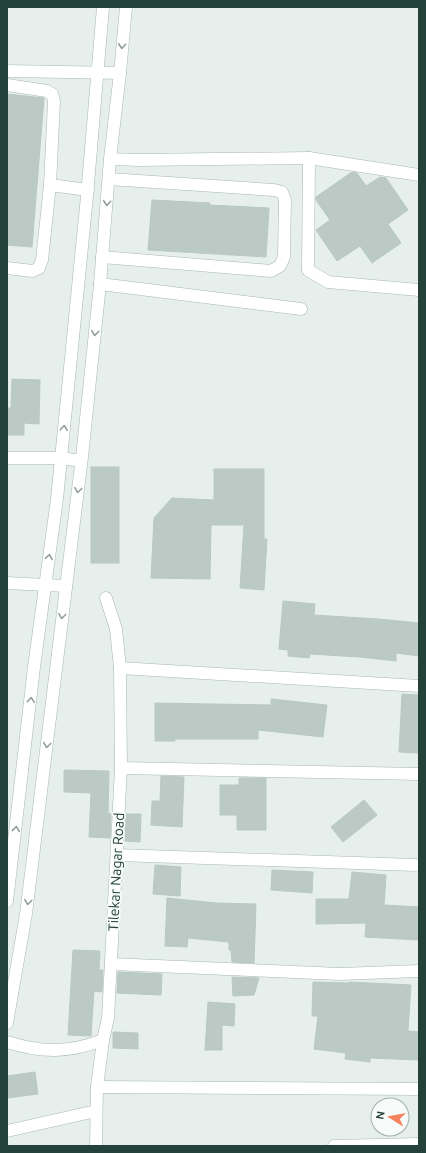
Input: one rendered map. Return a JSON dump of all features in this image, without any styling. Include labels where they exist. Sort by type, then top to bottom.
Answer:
[{"type":"street","points":[[7,901],[34,667],[57,499],[88,190],[103,7]]},
{"type":"street","points":[[7,1023],[30,886],[82,461],[100,284],[110,159],[126,7]]},
{"type":"street","points":[[7,71],[120,73]]},
{"type":"street","points":[[7,85],[47,91],[52,94],[54,101],[50,185],[42,260],[39,268],[33,271],[7,268]]},
{"type":"street","points":[[110,159],[309,158],[419,175]]},
{"type":"street","points":[[309,158],[308,270],[328,282],[419,290]]},
{"type":"street","points":[[102,257],[272,271],[280,266],[284,257],[285,200],[282,192],[274,190],[109,180]]},
{"type":"street","points":[[50,185],[88,190]]},
{"type":"street","points":[[100,284],[301,310]]},
{"type":"street","points":[[7,458],[61,458],[82,461]]},
{"type":"street","points":[[7,583],[66,586]]},
{"type":"street","name":"Tilekar Nagar Road","points":[[96,1146],[96,1087],[108,1018],[121,768],[120,668],[116,629],[106,598]]},
{"type":"street","points":[[120,668],[419,686]]},
{"type":"street","points":[[121,768],[419,774]]},
{"type":"street","points":[[117,855],[415,865]]},
{"type":"street","points":[[8,882],[30,886]]},
{"type":"street","points":[[111,964],[340,974],[419,972]]},
{"type":"street","points":[[7,1042],[24,1048],[58,1051],[72,1050],[103,1040]]},
{"type":"street","points":[[96,1087],[419,1089]]},
{"type":"street","points":[[7,1131],[96,1111]]},
{"type":"street","points":[[334,1146],[419,1144]]},
{"type":"building","points":[[7,94],[44,98],[32,247],[7,245]]},
{"type":"building","points":[[352,172],[357,173],[366,186],[380,177],[386,178],[408,210],[388,224],[401,243],[372,263],[360,246],[337,261],[316,230],[330,220],[316,200],[316,197]]},
{"type":"building","points":[[152,200],[269,208],[266,257],[148,250]]},
{"type":"building","points":[[12,379],[40,380],[39,424],[24,423],[24,435],[7,435],[7,408],[11,408]]},
{"type":"building","points":[[91,467],[119,467],[119,563],[91,563]]},
{"type":"building","points":[[214,469],[264,469],[264,539],[267,539],[264,590],[240,588],[244,525],[211,525],[210,579],[151,578],[154,518],[172,498],[214,500]]},
{"type":"building","points":[[283,601],[315,604],[314,615],[419,623],[419,656],[396,653],[396,661],[310,654],[309,658],[288,656],[288,650],[279,649]]},
{"type":"building","points":[[402,694],[419,695],[419,753],[399,752]]},
{"type":"building","points":[[271,699],[327,705],[323,737],[258,730],[258,739],[175,739],[175,741],[155,741],[155,703],[271,705]]},
{"type":"building","points":[[64,770],[109,771],[108,813],[111,814],[110,838],[89,837],[91,793],[64,792]]},
{"type":"building","points":[[161,776],[184,777],[182,827],[151,825],[152,801],[160,801]]},
{"type":"building","points":[[239,778],[266,778],[266,830],[237,830],[237,815],[220,815],[220,785],[239,785]]},
{"type":"building","points":[[364,800],[377,815],[343,842],[331,827]]},
{"type":"building","points":[[126,814],[141,814],[140,842],[125,841]]},
{"type":"building","points":[[155,865],[181,867],[180,896],[153,894]]},
{"type":"building","points":[[272,870],[313,872],[312,893],[271,890]]},
{"type":"building","points":[[352,872],[386,875],[384,905],[419,907],[419,940],[365,937],[366,923],[316,924],[316,899],[349,899]]},
{"type":"building","points":[[167,898],[216,903],[256,904],[254,963],[232,962],[229,942],[188,938],[187,947],[165,946]]},
{"type":"building","points":[[73,950],[100,951],[99,970],[103,970],[102,992],[94,991],[91,1036],[68,1035]]},
{"type":"building","points":[[118,972],[162,974],[161,995],[117,993]]},
{"type":"building","points":[[232,977],[259,978],[254,995],[233,996]]},
{"type":"building","points":[[313,982],[411,985],[408,1031],[419,1032],[419,1060],[370,1058],[370,1062],[345,1059],[346,1053],[314,1049],[318,1016],[312,1016]]},
{"type":"building","points":[[208,1002],[235,1004],[234,1026],[222,1025],[222,1050],[205,1050]]},
{"type":"building","points":[[113,1032],[138,1033],[138,1049],[113,1048]]},
{"type":"building","points":[[35,1072],[38,1094],[7,1098],[7,1076]]}]
